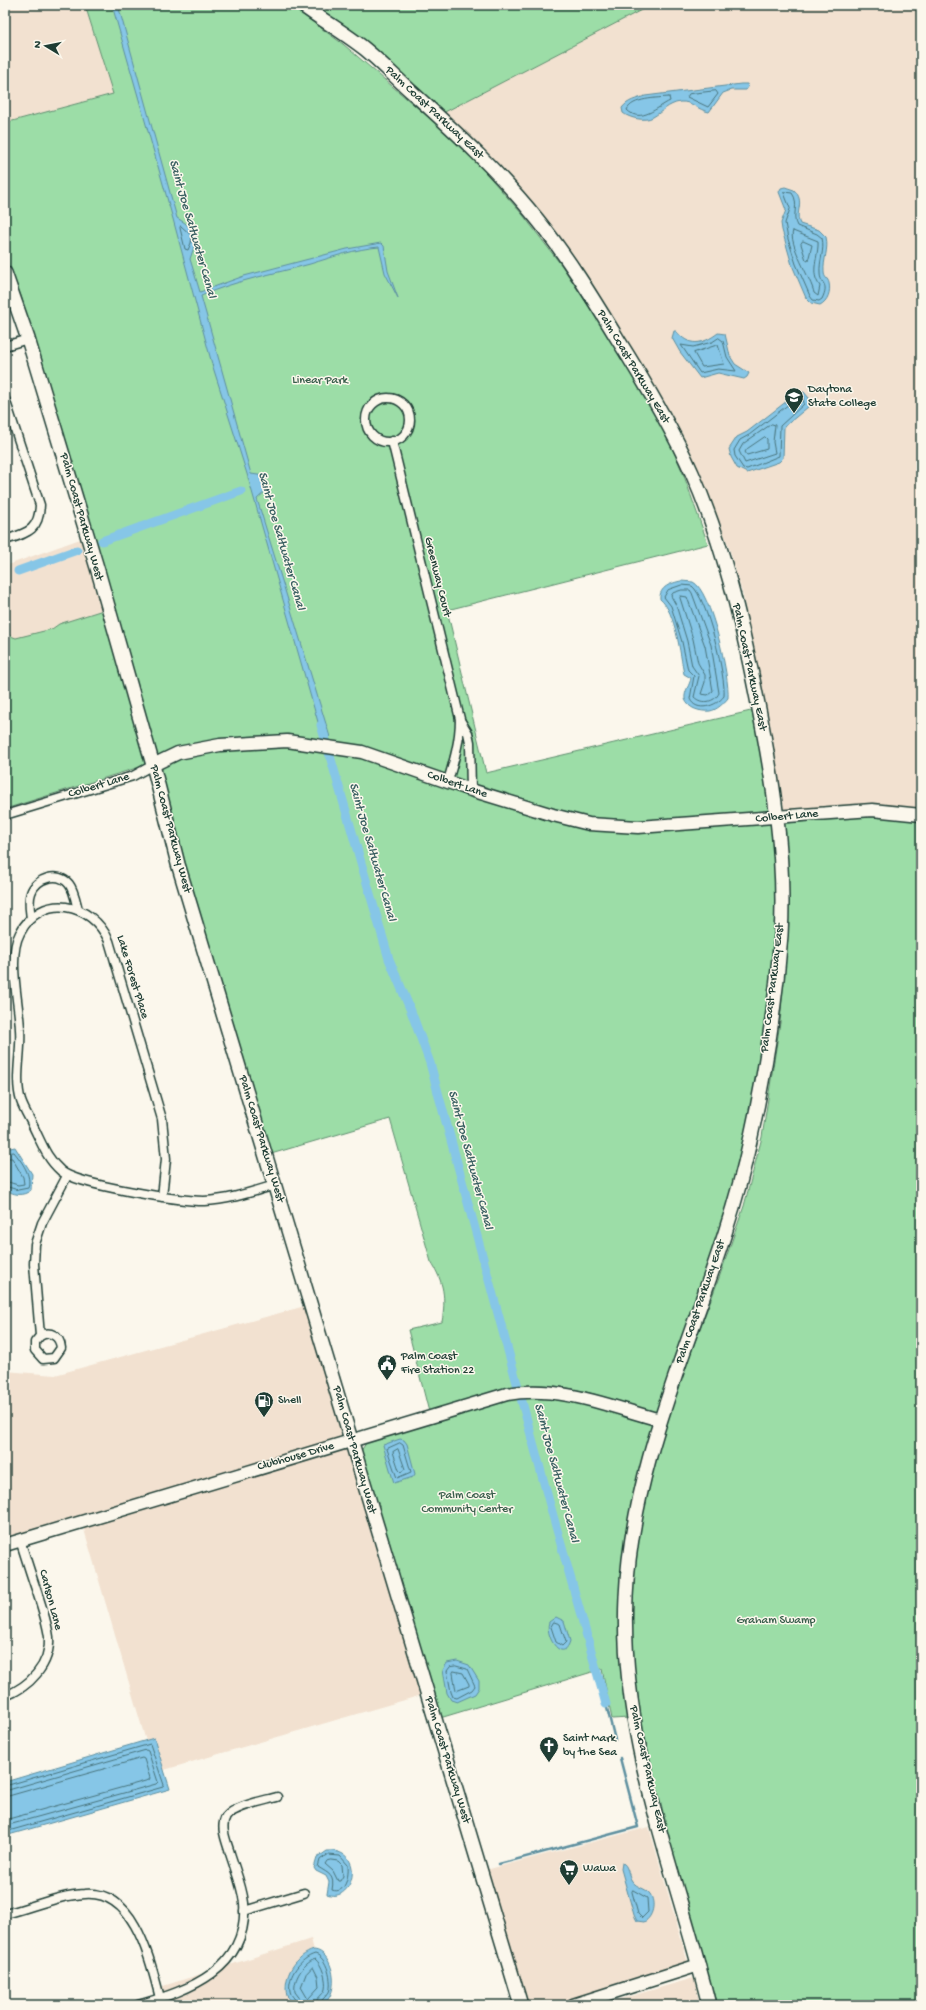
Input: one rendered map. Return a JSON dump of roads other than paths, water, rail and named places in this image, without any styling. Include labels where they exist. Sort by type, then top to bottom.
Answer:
[{"type":"main road","name":"Palm Coast Parkway East","points":[[302,5],[365,50],[482,157],[538,221],[569,263],[640,376],[693,474],[720,550],[746,644],[762,724],[777,818],[780,856],[781,932],[773,1004],[755,1118],[745,1162],[728,1225],[660,1420],[638,1506],[629,1560],[625,1612],[627,1667],[634,1719],[643,1765],[709,2005]]},
{"type":"main road","name":"Palm Coast Parkway West","points":[[5,273],[28,339],[98,571],[153,765],[178,864],[520,2005]]},
{"type":"street","points":[[5,346],[28,339]]},
{"type":"street","points":[[385,398],[399,401],[408,413],[409,420],[406,431],[399,438],[392,441],[385,442],[373,436],[366,423],[366,416],[372,404],[385,398]]},
{"type":"street","points":[[5,399],[6,410],[40,505],[38,520],[35,526],[26,533],[5,540]]},
{"type":"street","name":"Greenway Court","points":[[392,441],[460,719]]},
{"type":"street","points":[[448,782],[458,746],[460,719]]},
{"type":"street","points":[[460,719],[468,733],[470,742],[471,790]]},
{"type":"street","name":"Colbert Lane","points":[[5,815],[133,776],[178,753],[245,742],[287,741],[362,752],[471,790],[568,819],[611,827],[638,827],[777,818],[872,810],[921,815]]},
{"type":"street","points":[[31,918],[31,892],[38,882],[49,877],[62,879],[70,886],[78,910]]},
{"type":"street","name":"Lake Forest Place","points":[[53,908],[69,908],[78,910],[96,920],[105,932],[109,941],[156,1097],[165,1142],[165,1169],[162,1196],[89,1183],[67,1176],[44,1152],[20,1094],[21,1030],[14,952],[20,933],[31,918],[40,912],[53,908]]},
{"type":"street","points":[[40,1336],[34,1264],[35,1244],[42,1223],[67,1176]]},
{"type":"street","points":[[162,1196],[188,1200],[221,1199],[275,1185]]},
{"type":"street","name":"Clubhouse Drive","points":[[5,1545],[494,1397],[522,1392],[542,1391],[564,1393],[660,1420]]},
{"type":"street","name":"Carlson Lane","points":[[5,1696],[21,1689],[34,1677],[42,1666],[48,1645],[48,1630],[20,1540]]},
{"type":"street","points":[[138,2005],[161,2002],[203,1980],[223,1965],[238,1938],[244,1911],[242,1894],[224,1832],[225,1820],[229,1814],[237,1810],[276,1797]]},
{"type":"street","points":[[244,1911],[304,1893]]},
{"type":"street","points":[[5,1914],[81,1894],[99,1895],[111,1901],[127,1914],[137,1929],[161,2002]]},
{"type":"street","points":[[572,2005],[699,1965]]},
{"type":"water","points":[[112,5],[118,5],[177,218],[185,223],[196,234],[195,244],[190,259],[200,292],[244,276],[347,249],[381,243],[384,246],[388,271],[398,298],[385,273],[379,247],[353,251],[310,264],[241,281],[201,296],[251,474],[265,476],[268,489],[257,499],[330,737],[322,736],[247,474],[212,364],[173,219]]},
{"type":"water","points":[[747,84],[748,87],[746,90],[731,90],[723,93],[709,112],[692,104],[680,102],[669,106],[656,115],[646,119],[637,119],[623,113],[622,108],[627,103],[645,96]]},
{"type":"water","points":[[785,187],[794,190],[797,194],[800,203],[798,215],[800,224],[819,230],[826,237],[827,246],[824,272],[830,289],[827,298],[820,305],[811,303],[806,298],[792,265],[781,223],[786,210],[779,192],[781,188]]},
{"type":"water","points":[[674,331],[691,342],[701,342],[707,340],[718,333],[725,334],[730,356],[735,364],[749,373],[747,377],[744,379],[718,373],[700,378],[680,352],[672,338]]},
{"type":"water","points":[[804,392],[809,398],[808,407],[784,427],[783,458],[779,462],[747,473],[737,468],[731,457],[729,449],[737,437],[747,432],[796,394]]},
{"type":"water","points":[[681,581],[693,582],[700,588],[713,617],[723,655],[728,698],[718,708],[710,711],[695,709],[689,705],[685,699],[685,693],[691,678],[684,674],[674,623],[670,613],[660,599],[661,591],[666,586]]},
{"type":"water","points":[[15,1147],[32,1174],[31,1190],[25,1194],[11,1193],[5,1189],[5,1149]]},
{"type":"water","points":[[400,1439],[404,1440],[407,1444],[415,1474],[413,1477],[394,1483],[383,1445]]},
{"type":"water","points":[[556,1617],[564,1621],[570,1641],[567,1648],[563,1650],[555,1646],[549,1634],[549,1622]]},
{"type":"water","points":[[457,1661],[469,1665],[479,1681],[479,1688],[475,1694],[457,1702],[451,1700],[447,1693],[443,1670],[447,1663]]},
{"type":"water","points":[[154,1738],[170,1789],[5,1836],[5,1782]]},
{"type":"water","points":[[327,1851],[340,1852],[348,1858],[352,1866],[352,1876],[349,1884],[344,1892],[336,1895],[327,1894],[329,1882],[326,1876],[316,1871],[314,1868],[317,1858]]},
{"type":"water","points":[[622,1863],[626,1866],[632,1881],[636,1885],[646,1890],[652,1898],[653,1910],[650,1917],[644,1922],[637,1921],[634,1915],[621,1869]]},
{"type":"water","points":[[314,1950],[321,1952],[326,1957],[330,1965],[333,1973],[332,1991],[328,1999],[322,2005],[294,2004],[287,1996],[286,1989],[289,1974],[296,1962],[301,1957]]},
{"type":"waterway","points":[[102,541],[241,491]]},
{"type":"waterway","points":[[18,571],[77,550]]},
{"type":"waterway","name":"Saint Joe Saltwater Canal","points":[[321,725],[389,959],[411,1011],[430,1063],[550,1505],[606,1704]]},
{"type":"waterway","points":[[606,1704],[615,1740]]},
{"type":"waterway","points":[[499,1864],[638,1827],[620,1758]]},
{"type":"place","name":"Daytona State College","points":[[794,414]]},
{"type":"place","name":"Palm Coast Fire Station 22","points":[[387,1381]]},
{"type":"place","name":"Shell","points":[[264,1418]]},
{"type":"place","name":"Saint Mark by the Sea","points":[[549,1763]]},
{"type":"place","name":"Wawa","points":[[569,1886]]},
{"type":"park label","name":"Linear Park","points":[[320,381]]},
{"type":"park label","name":"Palm Coast Community Center","points":[[467,1503]]},
{"type":"park label","name":"Graham Swamp","points":[[776,1621]]}]
